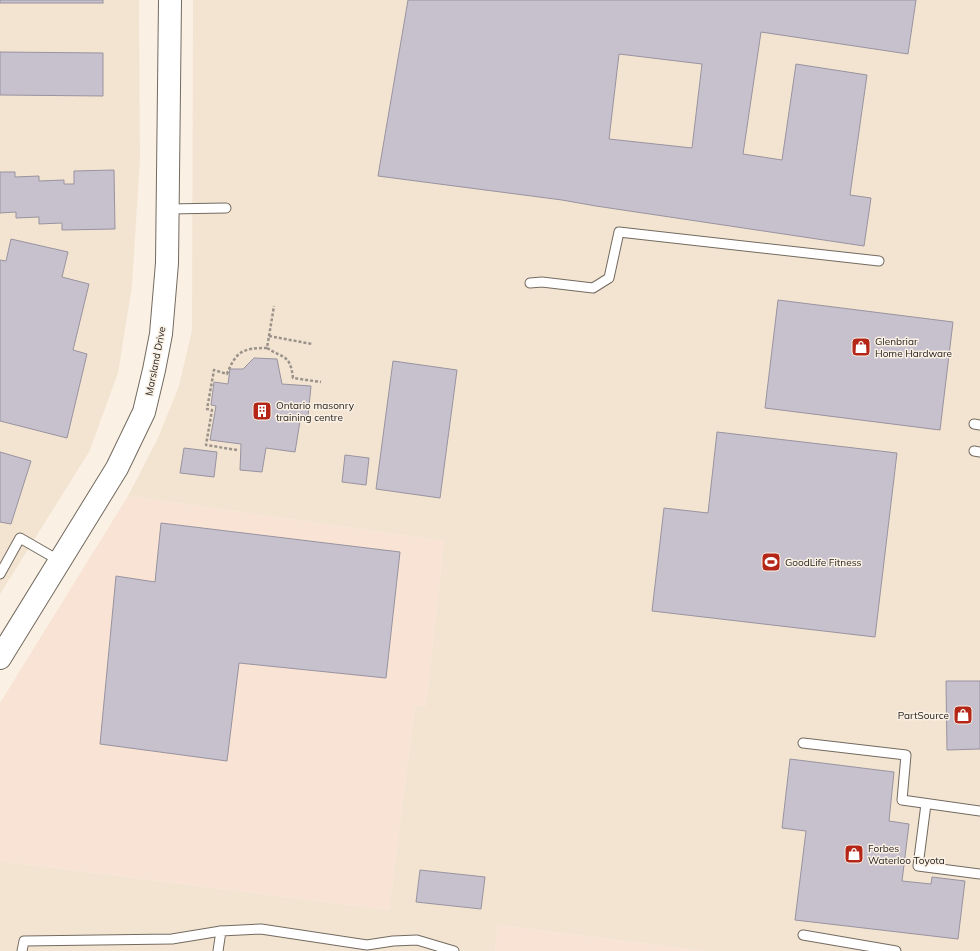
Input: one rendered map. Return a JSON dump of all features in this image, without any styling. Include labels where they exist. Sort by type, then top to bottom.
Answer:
[{"type":"street","name":"Marsland Drive","points":[[4,645],[60,561],[117,468],[144,412],[161,334],[167,262],[170,0]]},
{"type":"lane","points":[[168,208],[226,208]]},
{"type":"lane","points":[[530,283],[542,282],[593,288],[609,278],[619,232],[879,261]]},
{"type":"lane","points":[[0,574],[20,538],[60,561]]},
{"type":"lane","points":[[803,743],[906,755],[902,800],[980,811]]},
{"type":"lane","points":[[926,804],[918,866],[980,874]]},
{"type":"lane","points":[[22,951],[24,941],[172,938],[221,931],[261,929],[367,945],[393,941],[417,940],[454,951]]},
{"type":"lane","points":[[218,951],[221,931]]},
{"type":"lane","points":[[803,935],[896,951]]},
{"type":"path","points":[[267,348],[274,306]]},
{"type":"path","points":[[269,336],[312,344]]},
{"type":"path","points":[[237,450],[206,446],[212,410],[207,409],[214,370],[227,374],[232,361],[240,353],[251,348],[267,348],[284,356],[292,368],[293,378],[321,382]]},
{"type":"shaded area","points":[[0,0],[139,0],[140,159],[132,286],[118,373],[89,452],[0,594]]},
{"type":"shaded area","points":[[193,0],[980,0],[980,951],[703,951],[498,925],[495,951],[0,951],[0,861],[389,910],[415,706],[426,706],[444,541],[128,496],[158,438],[179,386],[192,330]]},
{"type":"shaded area","points":[[128,496],[444,541],[426,707],[415,706],[389,910],[0,861],[0,703]]},
{"type":"shaded area","points":[[498,925],[703,951],[495,951]]},
{"type":"building","points":[[0,0],[103,0],[103,3],[0,3]]},
{"type":"building","points":[[408,0],[916,0],[908,54],[761,32],[743,154],[782,160],[796,64],[867,75],[850,195],[871,198],[864,246],[562,200],[378,176]],"holes":[[[619,54],[702,64],[692,148],[609,139]]]},
{"type":"building","points":[[0,52],[103,53],[103,96],[0,95]]},
{"type":"building","points":[[114,170],[115,229],[62,230],[62,223],[39,224],[39,217],[16,218],[16,212],[0,213],[0,172],[15,172],[15,177],[39,176],[39,181],[64,180],[64,184],[74,184],[74,171]]},
{"type":"building","points":[[11,239],[68,252],[62,277],[89,284],[73,350],[87,354],[67,438],[0,421],[0,260],[6,261]]},
{"type":"building","name":"Glenbriar Home Hardware","points":[[778,300],[953,322],[940,430],[765,408]]},
{"type":"building","name":"Ontario masonry training centre","points":[[254,358],[277,359],[282,384],[311,386],[308,416],[301,415],[295,452],[266,448],[262,472],[240,470],[241,444],[210,440],[216,406],[211,405],[214,382],[228,384],[230,369],[243,369]]},
{"type":"building","points":[[393,361],[457,370],[440,498],[376,489]]},
{"type":"building","name":"GoodLife Fitness","points":[[717,432],[897,453],[875,637],[652,611],[664,508],[708,513]]},
{"type":"building","points":[[184,448],[217,452],[214,477],[180,473]]},
{"type":"building","points":[[0,452],[31,461],[11,524],[0,522]]},
{"type":"building","points":[[345,455],[369,458],[366,485],[342,482]]},
{"type":"building","points":[[161,523],[400,552],[386,678],[239,663],[227,761],[100,744],[116,576],[155,582]]},
{"type":"building","name":"PartSource","points":[[946,681],[980,681],[980,749],[947,750]]},
{"type":"building","name":"Forbes Waterloo Toyota","points":[[790,759],[894,772],[889,821],[909,824],[902,881],[931,884],[932,877],[965,881],[958,939],[795,920],[806,831],[782,828]]},
{"type":"building","points":[[420,870],[485,877],[481,909],[416,902]]},
{"type":"place","name":"Glenbriar Home Hardware","points":[[861,347]]},
{"type":"place","name":"Ontario masonry training centre","points":[[262,411]]},
{"type":"place","name":"GoodLife Fitness","points":[[771,562]]},
{"type":"place","name":"PartSource","points":[[963,715]]},
{"type":"place","name":"Forbes Waterloo Toyota","points":[[854,854]]}]
